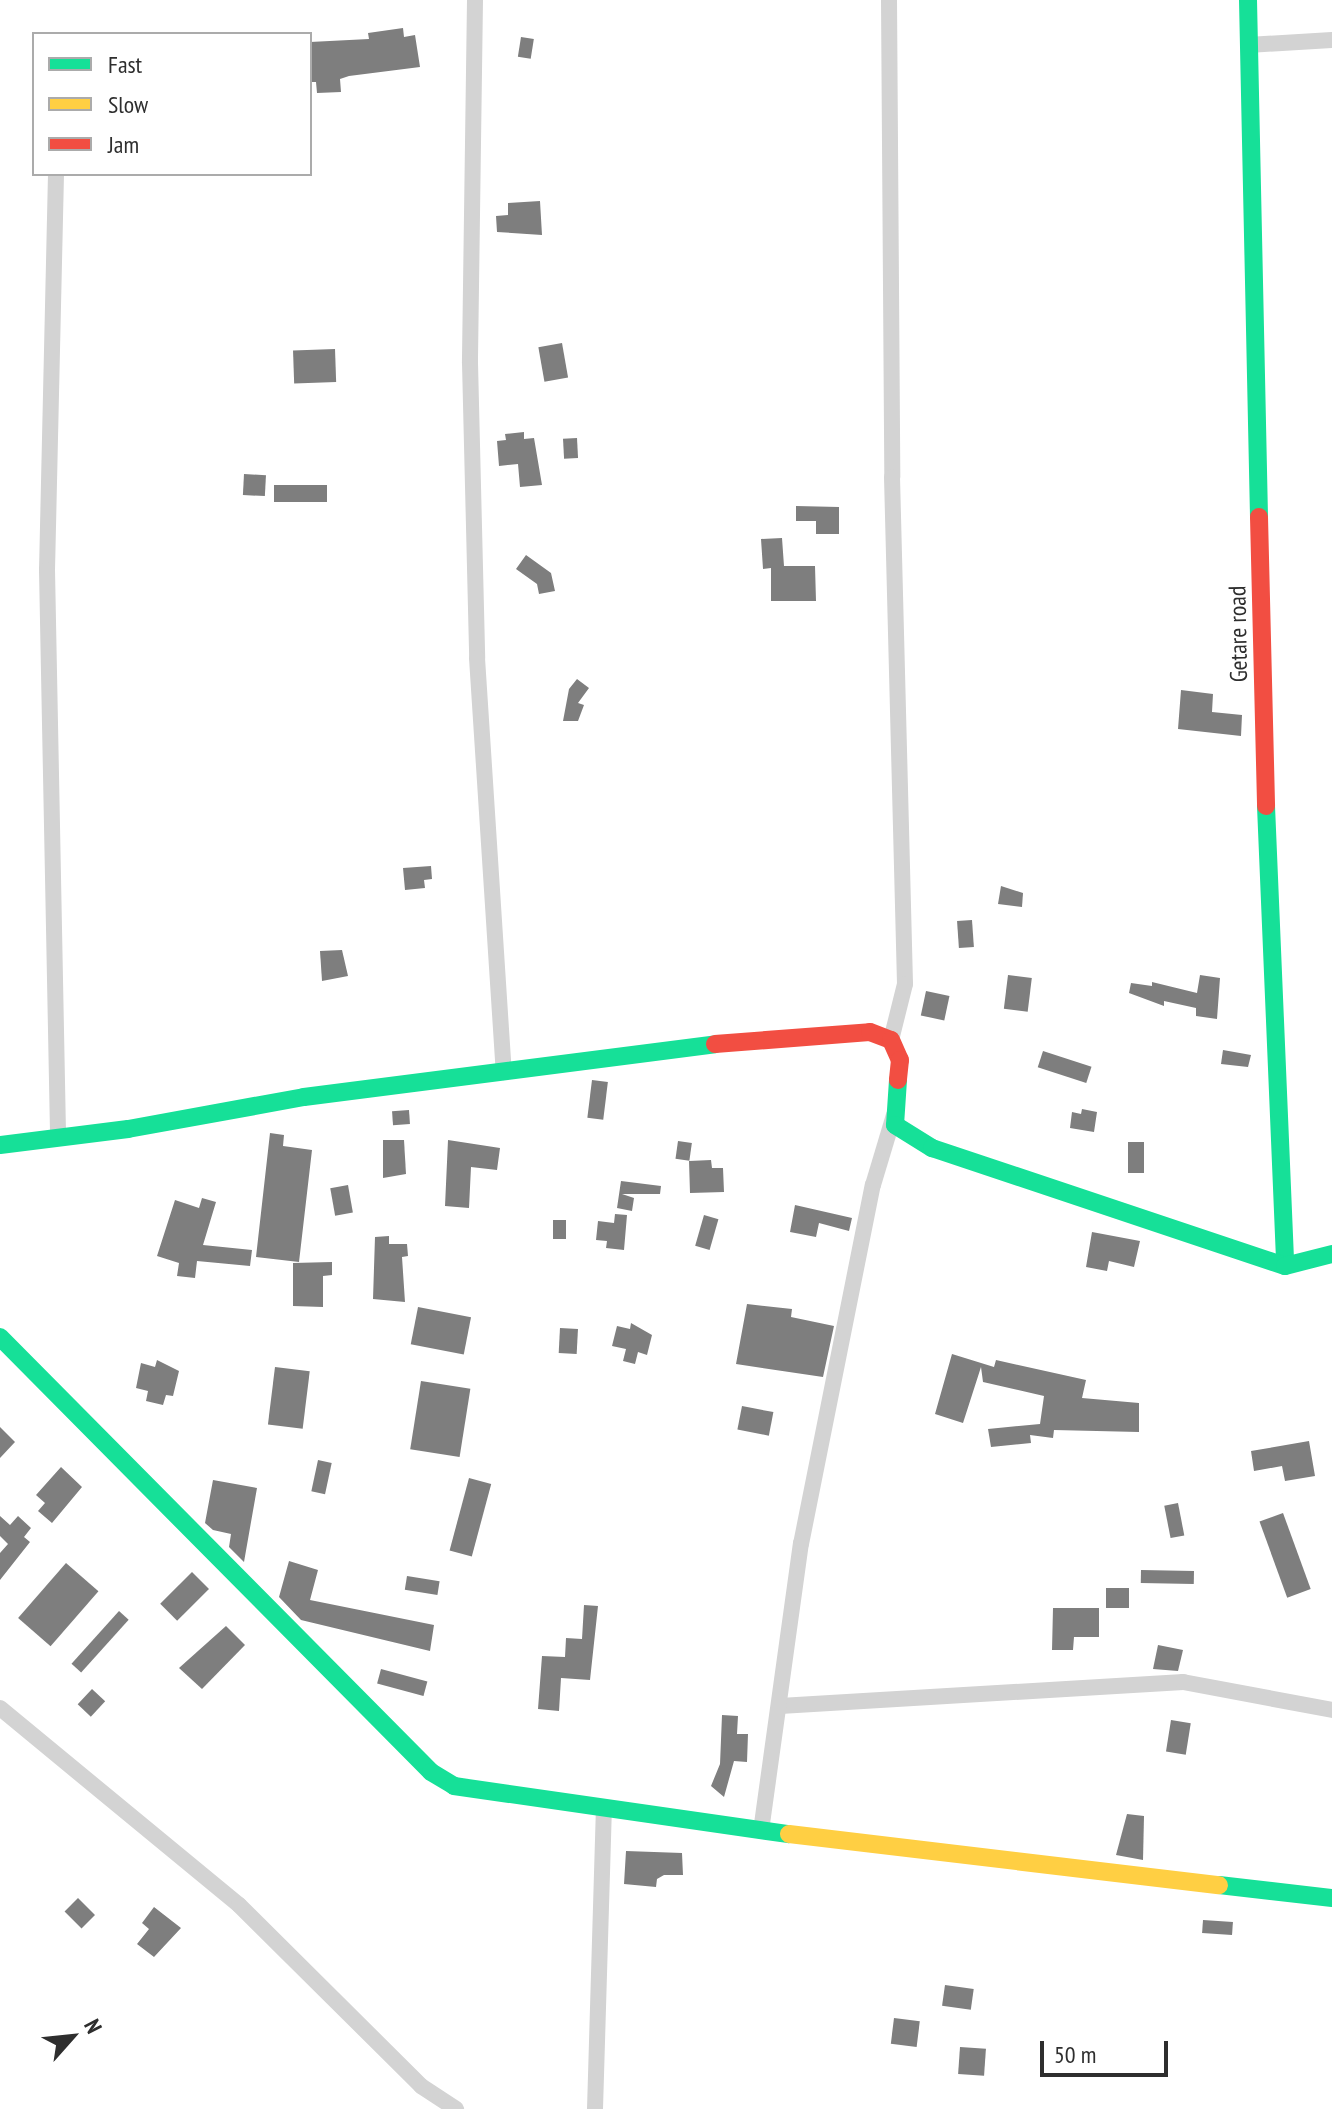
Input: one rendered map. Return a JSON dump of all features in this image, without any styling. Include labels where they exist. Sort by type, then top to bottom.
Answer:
[{"type":"street","points":[[475,0],[470,363],[477,658],[504,1072]]},
{"type":"street","points":[[761,1831],[801,1544],[876,1170],[894,1115],[900,1060],[891,1040],[905,984],[892,477],[889,0]]},
{"type":"street","name":"Getare road","points":[[1248,0],[1266,822],[1285,1266]]},
{"type":"street","points":[[1248,45],[1332,40]]},
{"type":"street","points":[[56,176],[47,570],[58,1135]]},
{"type":"street","points":[[0,1145],[690,1046],[870,1032],[891,1040]]},
{"type":"street","points":[[894,1115],[895,1125],[932,1148],[1285,1266],[1332,1254]]},
{"type":"street","points":[[0,1337],[431,1772],[467,1790],[761,1831],[1332,1898]]},
{"type":"street","points":[[780,1706],[1183,1682],[1332,1710]]},
{"type":"street","points":[[0,1708],[239,1905],[421,2086],[456,2109]]},
{"type":"street","points":[[595,2109],[604,1807]]},
{"type":"building","points":[[403,28],[404,37],[415,35],[420,67],[349,76],[340,79],[341,92],[317,93],[316,82],[312,82],[312,42],[369,39],[368,33]]},
{"type":"building","points":[[521,37],[534,39],[531,59],[518,57]]},
{"type":"building","points":[[540,201],[542,235],[497,232],[496,216],[508,215],[508,203]]},
{"type":"building","points":[[562,343],[568,377],[544,382],[538,347]]},
{"type":"building","points":[[335,349],[336,382],[294,383],[293,350]]},
{"type":"building","points":[[524,432],[524,439],[534,438],[542,485],[520,487],[518,464],[499,466],[497,441],[506,440],[505,434]]},
{"type":"building","points":[[577,438],[578,458],[564,459],[563,439]]},
{"type":"building","points":[[244,474],[266,475],[265,496],[243,495]]},
{"type":"building","points":[[274,485],[327,485],[327,502],[274,502]]},
{"type":"building","points":[[796,506],[839,507],[839,534],[816,534],[816,521],[796,521]]},
{"type":"building","points":[[782,538],[784,566],[815,566],[816,601],[771,601],[771,568],[763,569],[761,539]]},
{"type":"building","points":[[526,555],[551,573],[555,591],[539,594],[537,584],[516,569]]},
{"type":"building","points":[[577,679],[589,688],[578,703],[584,705],[578,721],[563,721],[569,689]]},
{"type":"building","points":[[1181,690],[1213,694],[1212,712],[1242,715],[1241,736],[1178,729]]},
{"type":"building","points":[[431,866],[432,879],[424,880],[425,888],[405,890],[403,868]]},
{"type":"building","points":[[1001,886],[1023,893],[1022,907],[998,904]]},
{"type":"building","points":[[972,920],[974,947],[959,948],[957,921]]},
{"type":"building","points":[[342,950],[348,976],[322,981],[320,951]]},
{"type":"building","points":[[1008,975],[1032,978],[1028,1012],[1004,1009]]},
{"type":"building","points":[[1200,975],[1220,978],[1217,1019],[1196,1016],[1196,1008],[1164,1001],[1164,1006],[1129,993],[1131,983],[1152,986],[1152,982],[1197,993]]},
{"type":"building","points":[[926,991],[949,996],[944,1020],[921,1015]]},
{"type":"building","points":[[1223,1050],[1251,1055],[1248,1067],[1221,1064]]},
{"type":"building","points":[[1043,1051],[1092,1067],[1086,1083],[1038,1067]]},
{"type":"building","points":[[592,1080],[608,1082],[603,1120],[587,1118]]},
{"type":"building","points":[[1082,1109],[1097,1112],[1094,1132],[1070,1128],[1072,1112],[1081,1114]]},
{"type":"building","points":[[409,1110],[410,1124],[393,1125],[392,1111]]},
{"type":"building","points":[[270,1133],[284,1135],[283,1146],[312,1150],[299,1262],[256,1257]]},
{"type":"building","points":[[383,1140],[404,1140],[406,1174],[383,1178]]},
{"type":"building","points":[[448,1140],[500,1148],[497,1170],[471,1167],[469,1208],[445,1206]]},
{"type":"building","points":[[678,1141],[692,1143],[689,1161],[675,1159]]},
{"type":"building","points":[[1128,1142],[1144,1142],[1144,1173],[1128,1173]]},
{"type":"building","points":[[711,1160],[712,1168],[723,1168],[724,1192],[690,1193],[689,1161]]},
{"type":"building","points":[[621,1181],[661,1186],[660,1194],[622,1194],[634,1198],[632,1211],[617,1208]]},
{"type":"building","points":[[348,1185],[353,1213],[335,1216],[330,1188]]},
{"type":"building","points":[[202,1198],[216,1202],[203,1245],[252,1250],[250,1266],[197,1261],[195,1278],[177,1276],[179,1263],[157,1256],[175,1200],[199,1208]]},
{"type":"building","points":[[795,1205],[852,1218],[849,1231],[819,1223],[816,1237],[790,1232]]},
{"type":"building","points":[[615,1214],[627,1215],[624,1250],[606,1248],[607,1241],[596,1240],[598,1221],[614,1223]]},
{"type":"building","points":[[704,1215],[718,1219],[710,1250],[695,1246]]},
{"type":"building","points":[[553,1220],[566,1220],[566,1239],[553,1239]]},
{"type":"building","points":[[1092,1232],[1140,1241],[1134,1267],[1109,1261],[1107,1271],[1086,1267]]},
{"type":"building","points":[[389,1236],[389,1244],[407,1244],[408,1256],[402,1257],[405,1302],[373,1299],[375,1237]]},
{"type":"building","points":[[332,1262],[332,1275],[323,1276],[323,1307],[293,1306],[293,1263]]},
{"type":"building","points":[[747,1304],[792,1309],[791,1317],[834,1326],[823,1377],[736,1364]]},
{"type":"building","points":[[418,1307],[471,1317],[464,1355],[411,1344]]},
{"type":"building","points":[[631,1323],[652,1335],[647,1355],[638,1352],[635,1364],[623,1361],[626,1349],[612,1346],[617,1326],[630,1329]]},
{"type":"building","points":[[560,1328],[578,1329],[577,1354],[559,1353]]},
{"type":"building","points":[[952,1354],[994,1367],[996,1360],[1086,1380],[1082,1398],[1139,1403],[1139,1432],[1054,1430],[1053,1438],[1030,1435],[1031,1443],[991,1447],[988,1429],[1040,1424],[1044,1396],[983,1382],[981,1367],[963,1423],[935,1414]]},
{"type":"building","points":[[157,1360],[179,1371],[173,1396],[166,1395],[163,1405],[146,1401],[148,1391],[136,1388],[141,1363],[155,1367]]},
{"type":"building","points":[[275,1367],[310,1371],[303,1429],[268,1425]]},
{"type":"building","points":[[421,1381],[470,1389],[460,1457],[410,1449]]},
{"type":"building","points":[[742,1406],[773,1412],[769,1436],[737,1430]]},
{"type":"building","points":[[0,1427],[15,1442],[0,1458]]},
{"type":"building","points":[[1309,1441],[1315,1476],[1285,1481],[1282,1466],[1254,1471],[1251,1451]]},
{"type":"building","points":[[318,1460],[332,1463],[325,1494],[311,1491]]},
{"type":"building","points":[[61,1467],[82,1487],[52,1523],[38,1511],[45,1503],[36,1495]]},
{"type":"building","points":[[469,1478],[491,1484],[472,1556],[450,1550]]},
{"type":"building","points":[[213,1480],[257,1488],[244,1562],[229,1547],[231,1534],[213,1530],[205,1523]]},
{"type":"building","points":[[1178,1503],[1184,1535],[1171,1538],[1164,1506]]},
{"type":"building","points":[[1283,1513],[1311,1589],[1287,1598],[1260,1522]]},
{"type":"building","points":[[0,1516],[10,1525],[18,1516],[31,1528],[24,1537],[30,1542],[0,1580],[0,1553],[8,1544],[0,1536]]},
{"type":"building","points":[[289,1561],[318,1570],[310,1600],[434,1625],[430,1651],[301,1620],[279,1597]]},
{"type":"building","points":[[66,1563],[98,1591],[51,1646],[18,1618]]},
{"type":"building","points":[[1141,1570],[1194,1571],[1194,1584],[1141,1583]]},
{"type":"building","points":[[192,1572],[209,1589],[177,1621],[160,1604]]},
{"type":"building","points":[[407,1576],[440,1581],[437,1595],[405,1590]]},
{"type":"building","points":[[1106,1588],[1129,1588],[1129,1608],[1106,1608]]},
{"type":"building","points":[[584,1605],[598,1606],[590,1680],[561,1678],[559,1711],[538,1709],[542,1656],[565,1657],[566,1638],[582,1639]]},
{"type":"building","points":[[1053,1608],[1099,1608],[1099,1637],[1074,1637],[1073,1650],[1052,1650]]},
{"type":"building","points":[[119,1611],[129,1620],[81,1672],[71,1664]]},
{"type":"building","points":[[226,1626],[245,1645],[202,1689],[179,1668]]},
{"type":"building","points":[[1158,1645],[1183,1650],[1178,1671],[1153,1669]]},
{"type":"building","points":[[381,1669],[427,1681],[423,1696],[377,1683]]},
{"type":"building","points":[[92,1689],[105,1701],[91,1717],[78,1704]]},
{"type":"building","points":[[722,1715],[738,1716],[737,1734],[748,1734],[747,1762],[734,1761],[724,1797],[711,1786],[720,1764]]},
{"type":"building","points":[[1171,1720],[1191,1723],[1186,1755],[1166,1752]]},
{"type":"building","points":[[1127,1814],[1144,1816],[1143,1860],[1116,1855]]},
{"type":"building","points":[[626,1851],[682,1853],[683,1875],[664,1875],[657,1879],[656,1887],[624,1884]]},
{"type":"building","points":[[78,1898],[95,1915],[82,1928],[65,1911]]},
{"type":"building","points":[[154,1907],[181,1928],[154,1957],[137,1944],[149,1929],[142,1923]]},
{"type":"building","points":[[1203,1920],[1233,1922],[1232,1935],[1202,1933]]},
{"type":"building","points":[[945,1985],[974,1989],[971,2010],[942,2006]]},
{"type":"building","points":[[894,2018],[920,2021],[917,2047],[891,2044]]},
{"type":"building","points":[[960,2047],[986,2049],[984,2076],[958,2074]]},
{"type":"traffic: fast","points":[[1248,0],[1259,517]]},
{"type":"traffic: fast","points":[[1266,806],[1285,1266]]},
{"type":"traffic: fast","points":[[0,1145],[128,1129],[304,1097],[715,1044]]},
{"type":"traffic: fast","points":[[898,1080],[895,1125],[932,1148],[1285,1266],[1332,1254]]},
{"type":"traffic: fast","points":[[0,1337],[431,1772],[454,1786],[789,1834]]},
{"type":"traffic: fast","points":[[1219,1885],[1332,1898]]},
{"type":"traffic: slow","points":[[789,1834],[1219,1885]]},
{"type":"traffic: jam","points":[[1259,517],[1266,806]]},
{"type":"traffic: jam","points":[[715,1044],[870,1032],[891,1040],[900,1060],[898,1080]]}]
